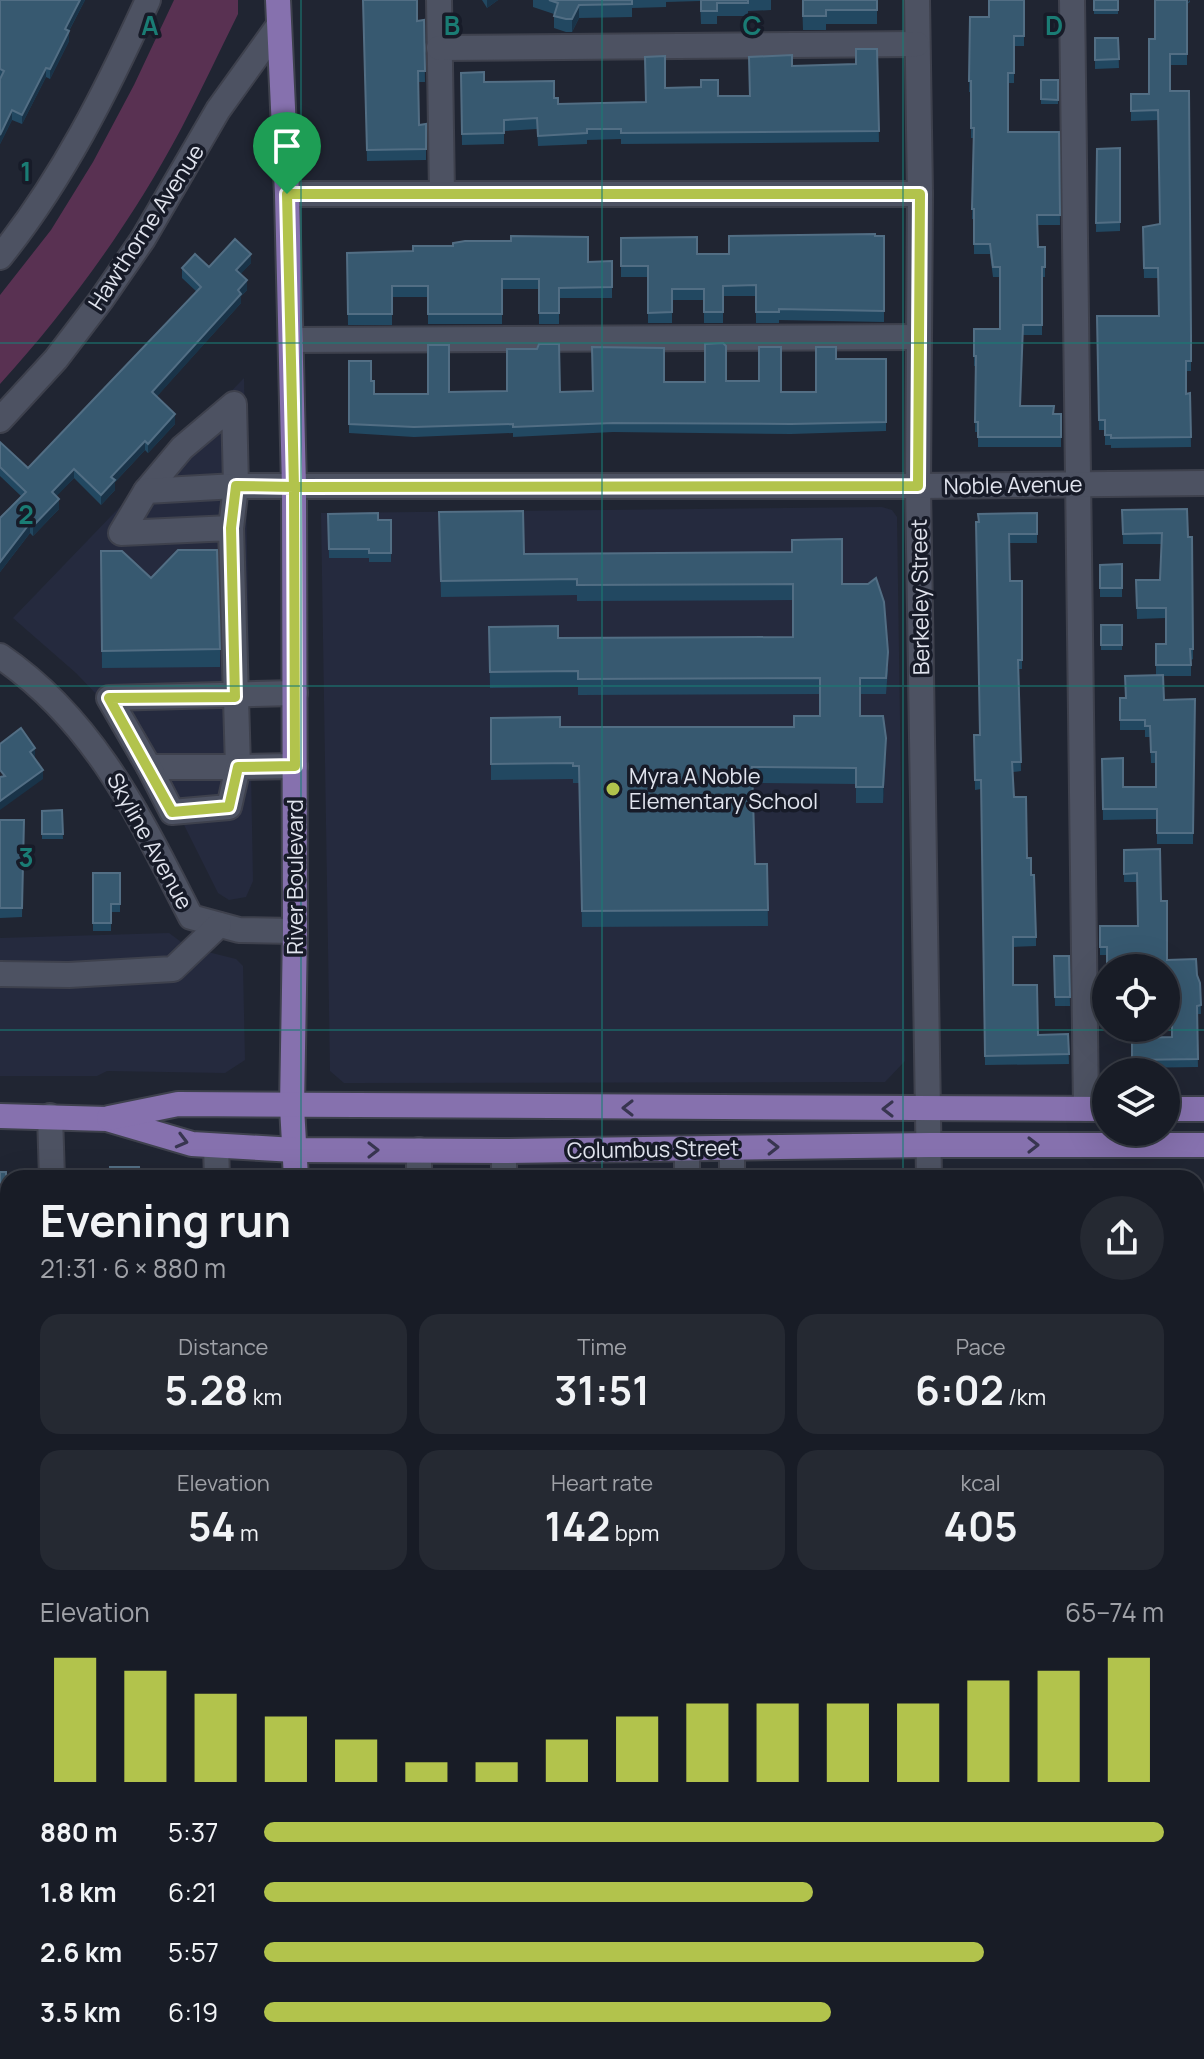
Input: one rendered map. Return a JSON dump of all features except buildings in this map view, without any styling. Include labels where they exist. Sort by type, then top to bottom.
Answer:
[{"type":"main road","name":"River Boulevard","points":[[278,0],[287,194],[294,487],[295,931],[292,1107],[296,1170]]},
{"type":"main road","name":"Columbus Street","points":[[107,1119],[178,1104],[1092,1109]]},
{"type":"main road","points":[[1180,1109],[1204,1109]]},
{"type":"main road","name":"Columbus Street","points":[[0,1116],[107,1119],[192,1144],[295,1150],[1204,1145]]},
{"type":"street","points":[[0,257],[48,190],[80,137],[148,0]]},
{"type":"street","points":[[439,0],[442,194]]},
{"type":"street","name":"Berkeley Street","points":[[917,0],[920,194],[918,486],[929,1170]]},
{"type":"street","points":[[1072,0],[1080,485],[1095,1058]]},
{"type":"street","name":"Hawthorne Avenue","points":[[0,420],[56,359],[101,300],[151,226],[218,110],[279,25]]},
{"type":"street","points":[[439,48],[917,44]]},
{"type":"street","points":[[287,194],[920,194]]},
{"type":"street","points":[[291,340],[919,337]]},
{"type":"street","points":[[231,528],[121,533],[146,491],[182,448],[234,404],[236,486],[231,528],[235,697],[238,767],[229,807],[172,812],[109,698],[235,697],[295,693]]},
{"type":"street","name":"Noble Avenue","points":[[146,491],[236,486],[1204,483]]},
{"type":"street","name":"Skyline Avenue","points":[[1,660],[48,696],[81,730],[110,768],[191,917],[239,930],[295,931]]},
{"type":"street","points":[[149,767],[295,766]]},
{"type":"street","points":[[0,974],[69,975],[173,969],[219,925]]},
{"type":"street","points":[[50,1116],[52,1170]]},
{"type":"street","points":[[216,1146],[217,1170]]},
{"type":"street","points":[[732,1148],[732,1170]]},
{"type":"street","points":[[687,1149],[687,1170]]},
{"type":"street","points":[[419,1150],[419,1170]]},
{"type":"street","points":[[504,1151],[504,1170]]},
{"type":"shaded area","points":[[174,0],[238,0],[238,14],[181,129],[121,230],[51,325],[0,384],[0,295],[51,230],[93,162]]},
{"type":"shaded area","points":[[244,378],[253,881],[246,897],[229,900],[218,893],[167,791],[100,698],[13,618]]},
{"type":"shaded area","name":"Myra A Noble Elementary School","points":[[882,507],[892,510],[897,517],[905,1061],[885,1082],[344,1083],[330,1071],[321,513]]},
{"type":"shaded area","points":[[169,933],[188,947],[236,959],[243,966],[245,1060],[225,1073],[107,1071],[97,1076],[0,1076],[0,938]]},
{"type":"place","name":"Myra A Noble Elementary School","points":[[613,789]]},
{"type":"route","points":[[287,194],[294,487],[295,766],[238,767],[229,807],[172,812],[109,698],[235,697],[231,528],[236,486],[294,487],[918,486],[920,194],[287,194]]}]
